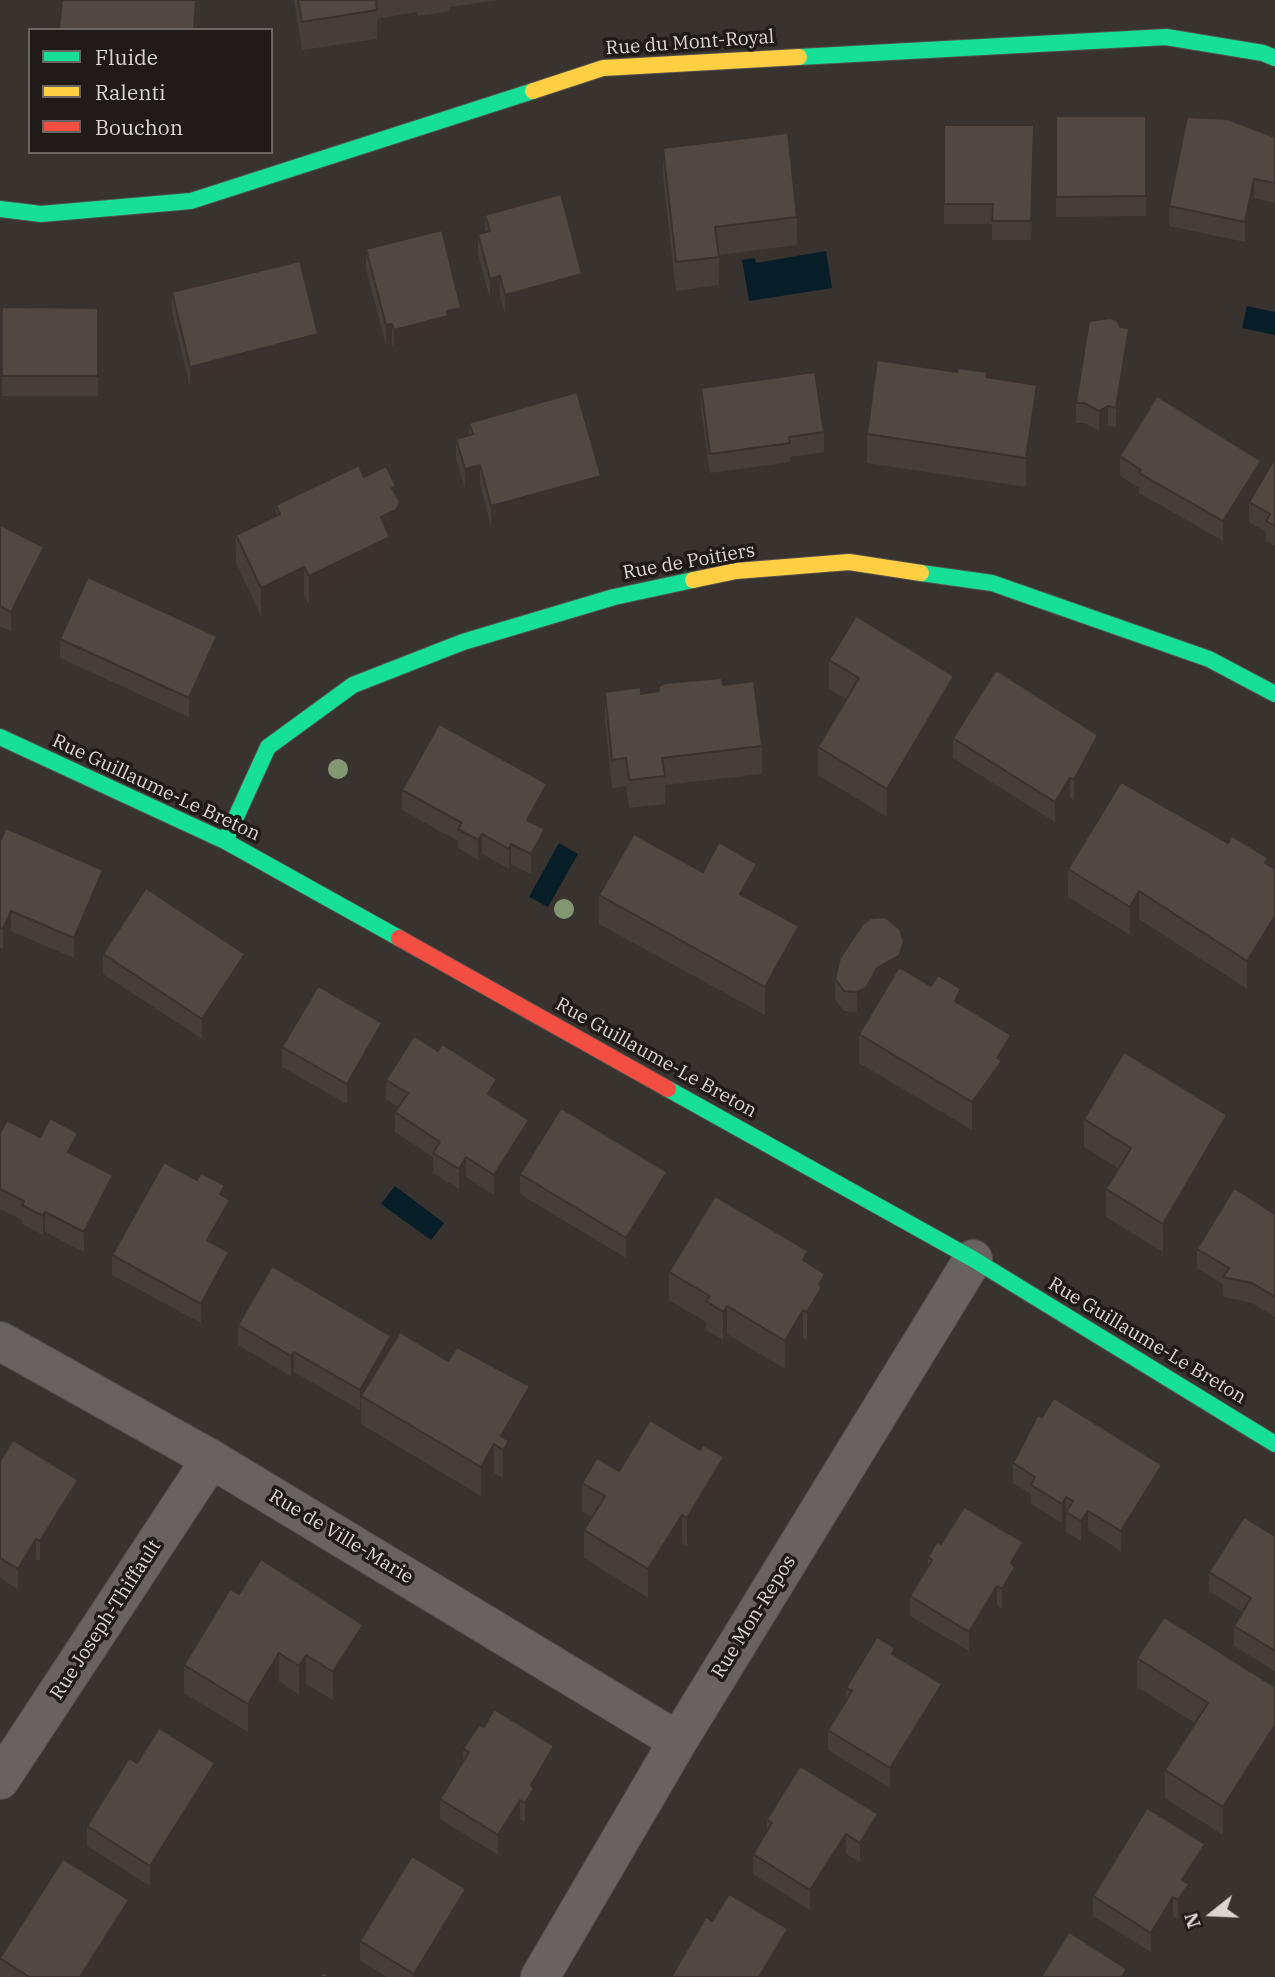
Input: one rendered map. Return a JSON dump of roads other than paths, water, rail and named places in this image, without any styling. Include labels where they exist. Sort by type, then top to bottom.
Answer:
[{"type":"street","name":"Rue du Mont-Royal","points":[[0,209],[41,214],[191,201],[603,68],[1166,37],[1263,53],[1275,58]]},
{"type":"street","name":"Rue de Poitiers","points":[[225,841],[268,747],[353,685],[463,642],[589,604],[736,571],[849,562],[992,583],[1209,659],[1275,694]]},
{"type":"street","name":"Rue Guillaume-Le Breton","points":[[0,737],[225,841],[973,1259],[1275,1444]]},
{"type":"street","name":"Rue Mon-Repos","points":[[540,1977],[678,1741],[973,1259]]},
{"type":"street","name":"Rue de Ville-Marie","points":[[0,1341],[211,1459],[678,1741]]},
{"type":"street","name":"Rue Joseph-Thiffault","points":[[0,1780],[211,1459]]},
{"type":"water","points":[[826,251],[832,288],[749,301],[742,260],[755,258],[756,263]]},
{"type":"water","points":[[1247,306],[1275,312],[1275,335],[1242,328]]},
{"type":"water","points":[[559,843],[578,854],[548,907],[529,897]]},
{"type":"water","points":[[395,1186],[444,1223],[431,1240],[381,1204]]}]
